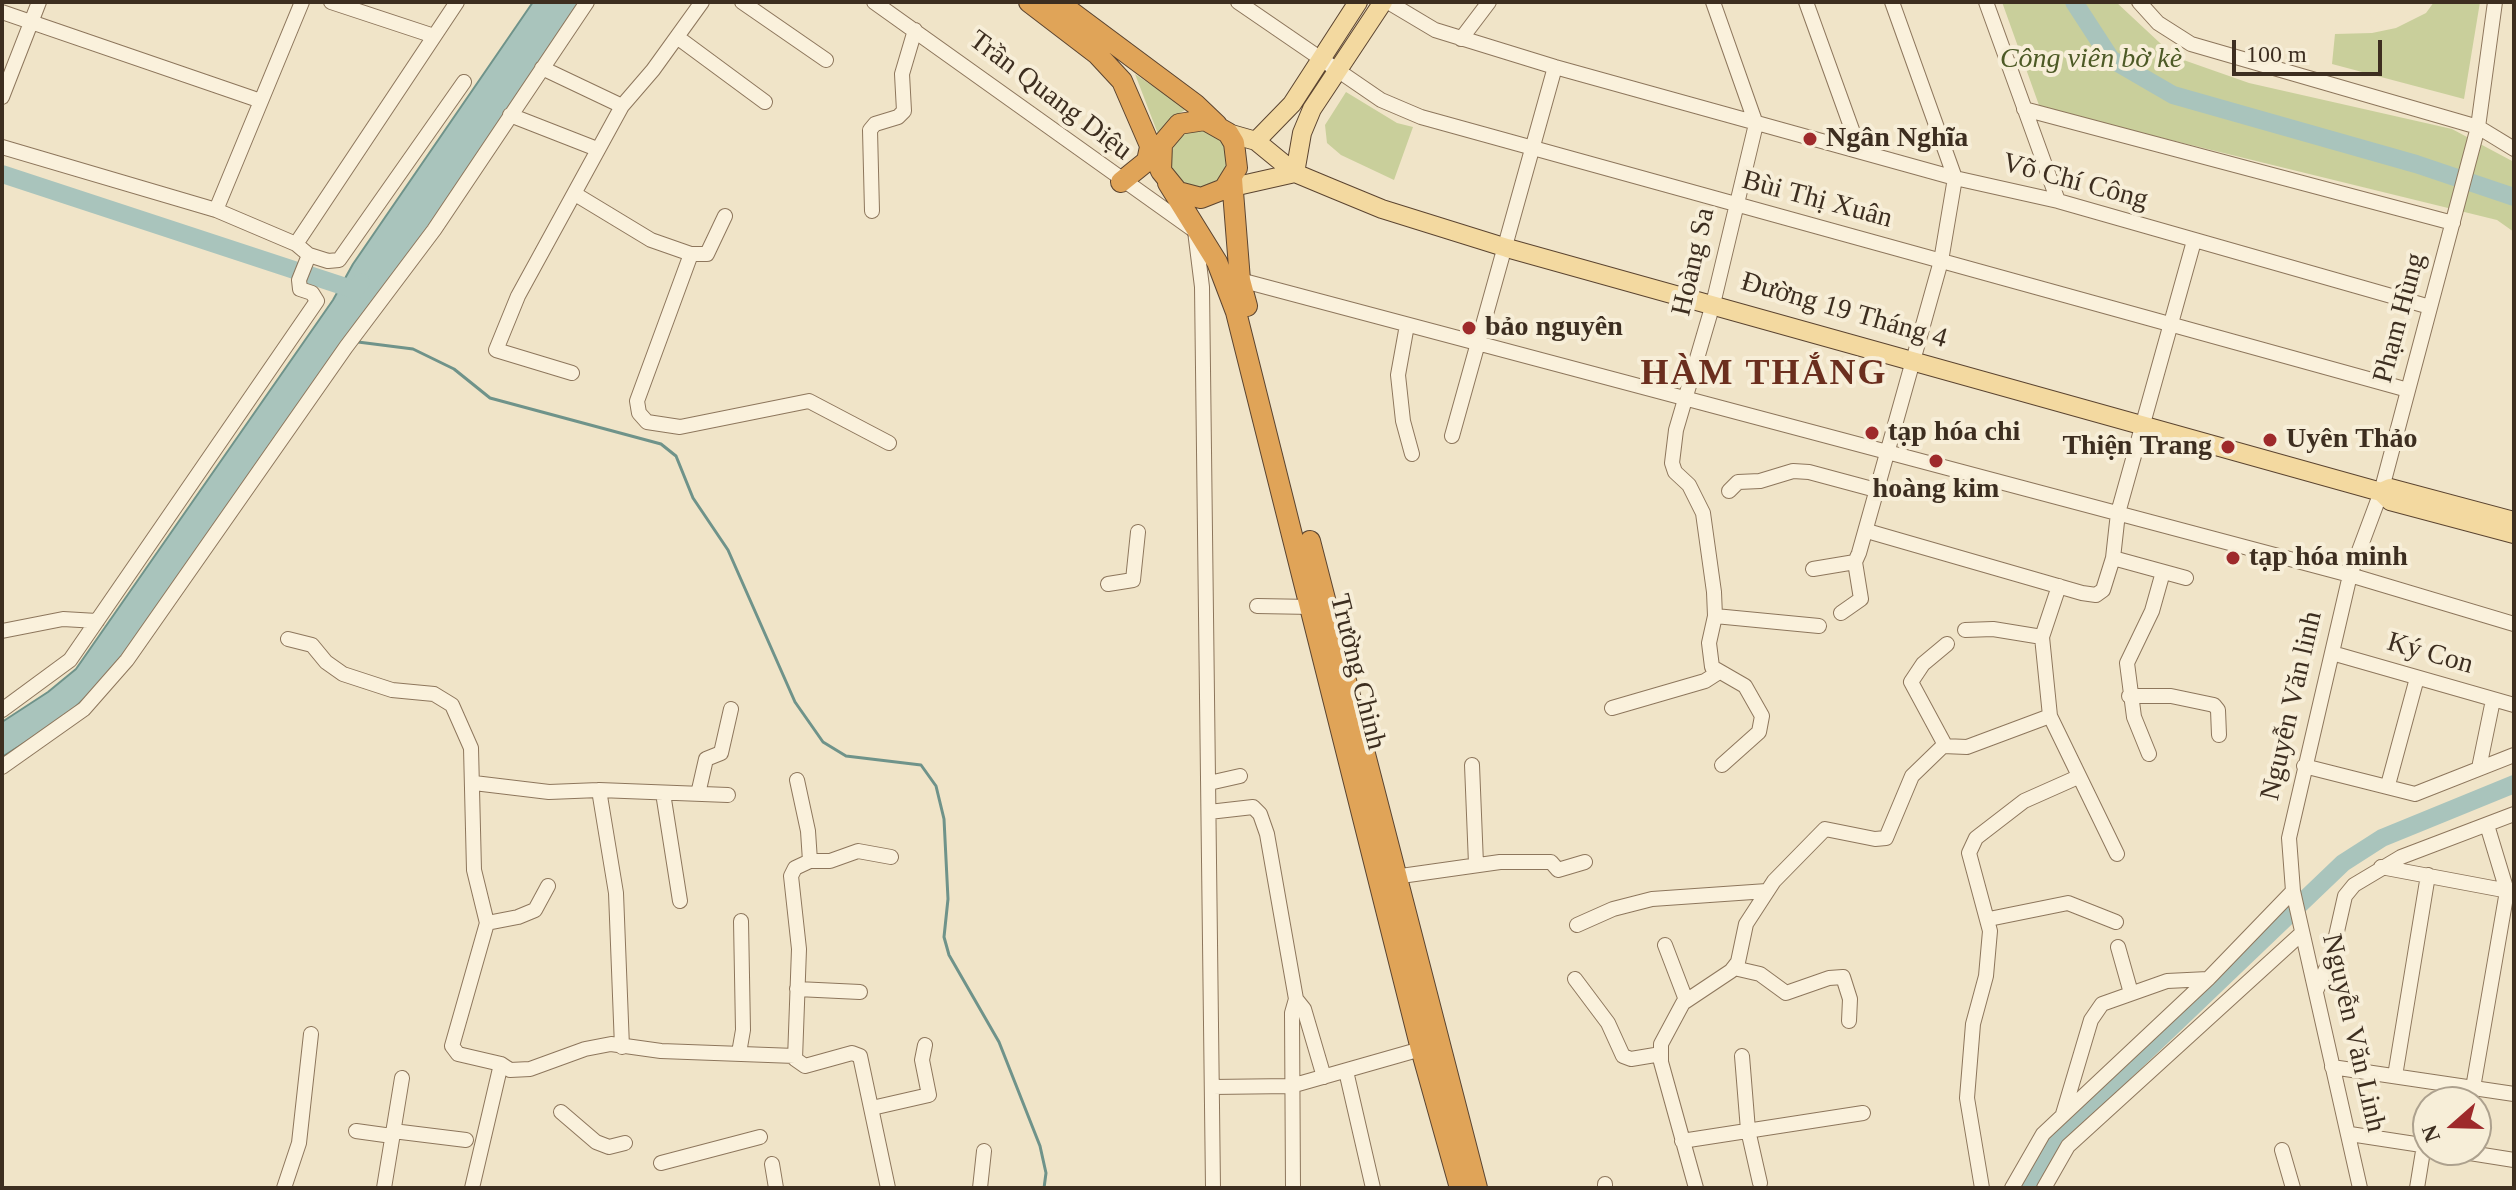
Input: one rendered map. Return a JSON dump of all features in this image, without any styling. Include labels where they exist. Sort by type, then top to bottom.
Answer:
[{"type":"highway","name":"Trường Chinh","points":[[1029,2],[1097,54],[1122,81],[1165,177],[1195,231],[1217,262],[1236,312],[1421,1049],[1460,1188]]},
{"type":"highway","points":[[1058,2],[1195,104],[1223,129],[1237,155],[1229,185],[1201,198],[1189,197],[1165,177],[1162,144],[1179,124],[1205,120],[1223,129]]},
{"type":"highway","points":[[1121,182],[1136,174],[1147,161],[1150,147]]},
{"type":"highway","name":"Trường Chinh","points":[[1229,185],[1240,280],[1477,1188]]},
{"type":"main road","points":[[1256,141],[1292,104],[1358,2]]},
{"type":"main road","points":[[1229,185],[1295,173],[1302,133],[1312,109],[1385,2]]},
{"type":"main road","name":"Đường 19 Tháng 4","points":[[1223,129],[1256,141],[1295,173],[1382,209],[1507,248],[2144,423],[2381,492],[2390,501],[2514,534]]},
{"type":"main road","name":"Đường 19 Tháng 4","points":[[2381,492],[2390,488],[2514,521]]},
{"type":"street","points":[[2,97],[39,2]]},
{"type":"street","points":[[216,210],[302,2]]},
{"type":"street","points":[[331,2],[434,36]]},
{"type":"street","points":[[296,244],[457,2]]},
{"type":"street","points":[[2,767],[84,709],[111,681],[358,330],[434,230],[587,2]]},
{"type":"street","points":[[572,373],[496,350],[518,296],[622,106],[702,2]]},
{"type":"street","points":[[742,2],[826,60]]},
{"type":"street","name":"Trần Quang Diệu","points":[[874,2],[1121,182],[1195,231]]},
{"type":"street","name":"Bùi Thị Xuân","points":[[1238,2],[1337,72],[1394,107],[1532,149],[2408,390]]},
{"type":"street","name":"Võ Chí Công","points":[[1385,2],[1435,30],[1555,67],[1955,178],[2058,201],[2430,307]]},
{"type":"street","points":[[1461,39],[1489,2]]},
{"type":"street","points":[[1713,2],[1756,124]]},
{"type":"street","points":[[1806,2],[1859,149]]},
{"type":"street","points":[[1841,613],[1861,599],[1855,562],[1867,531],[1941,261],[1955,178],[1892,2]]},
{"type":"street","points":[[1986,2],[2058,201]]},
{"type":"street","points":[[2139,2],[2158,23],[2191,44],[2478,127],[2514,149]]},
{"type":"street","points":[[2478,127],[2495,2]]},
{"type":"street","points":[[2,12],[261,101]]},
{"type":"street","points":[[872,211],[870,130],[875,124],[898,117],[904,111],[902,74],[915,30]]},
{"type":"street","points":[[677,37],[765,102]]},
{"type":"street","points":[[1452,436],[1507,248],[1555,67]]},
{"type":"street","points":[[542,68],[622,106]]},
{"type":"street","points":[[2,147],[216,210],[296,244],[307,259],[339,260],[464,82]]},
{"type":"street","points":[[2024,109],[2453,223]]},
{"type":"street","points":[[510,115],[597,149]]},
{"type":"street","name":"Hoàng Sa","points":[[1719,672],[1712,667],[1709,650],[1709,631],[1715,616],[1703,513],[1689,485],[1672,467],[1676,430],[1713,304],[1756,124]]},
{"type":"street","name":"Phạm Hùng","points":[[2381,492],[2478,127]]},
{"type":"street","points":[[575,194],[651,240],[691,254],[707,254],[725,216]]},
{"type":"street","points":[[1195,231],[1202,287],[1213,1188]]},
{"type":"street","points":[[1867,531],[2059,586],[2096,595],[2103,590],[2113,558],[2118,513],[2194,241]]},
{"type":"street","points":[[691,254],[637,401],[639,413],[647,422],[680,427],[809,401],[889,443]]},
{"type":"street","points":[[2,710],[63,667],[316,306],[315,296],[300,289],[299,280],[307,259]]},
{"type":"street","points":[[1240,280],[2350,575],[2514,624]]},
{"type":"street","points":[[1407,325],[1398,375],[1403,421],[1412,454]]},
{"type":"street","points":[[1729,491],[1738,482],[1760,481],[1793,471],[1809,472],[1876,490]]},
{"type":"street","name":"Nguyễn Văn linh","points":[[2293,891],[2289,838],[2304,766],[2350,575],[2381,492]]},
{"type":"street","points":[[1108,584],[1133,580],[1138,532]]},
{"type":"street","points":[[2113,558],[2186,578]]},
{"type":"street","points":[[1813,569],[1855,562]]},
{"type":"street","points":[[2149,754],[2129,696],[2128,656],[2152,611],[2163,572]]},
{"type":"street","points":[[2059,586],[2042,637],[2050,716],[2117,854]]},
{"type":"street","points":[[1257,606],[1312,607]]},
{"type":"street","points":[[1715,616],[1819,626]]},
{"type":"street","points":[[2,631],[63,619],[97,621]]},
{"type":"street","points":[[1965,630],[1993,629],[2042,637]]},
{"type":"street","points":[[288,639],[312,645],[326,662],[343,674],[392,690],[429,692],[452,705],[471,748],[474,870],[487,923],[452,1046],[458,1054],[501,1064],[510,1070],[530,1069],[601,1044],[795,1056]]},
{"type":"street","points":[[1945,745],[1911,682],[1923,664],[1947,644]]},
{"type":"street","name":"Ký Con","points":[[2332,653],[2514,705]]},
{"type":"street","points":[[1612,708],[1705,681],[1719,672],[1745,686],[1762,716],[1759,732],[1722,765]]},
{"type":"street","points":[[2388,785],[2417,678]]},
{"type":"street","points":[[2129,696],[2171,696],[2214,705],[2218,710],[2219,735]]},
{"type":"street","points":[[2479,768],[2493,700]]},
{"type":"street","points":[[698,794],[706,759],[721,753],[731,709]]},
{"type":"street","points":[[1696,1188],[1661,1054],[1665,1031],[1686,1000],[1734,968],[1742,953],[1746,924],[1767,891],[1825,829],[1875,839],[1886,838],[1912,776],[1926,759],[1945,745],[1967,747],[2050,716]]},
{"type":"street","points":[[2304,766],[2415,794],[2514,755]]},
{"type":"street","points":[[1472,765],[1476,864]]},
{"type":"street","points":[[1209,783],[1240,776]]},
{"type":"street","points":[[1982,1188],[1967,1098],[1973,1024],[1990,949],[1989,919],[1969,853],[1976,838],[2032,795],[2078,777]]},
{"type":"street","points":[[797,780],[808,831],[810,861]]},
{"type":"street","points":[[474,783],[549,792],[599,790],[728,795]]},
{"type":"street","points":[[599,790],[616,893],[622,1047]]},
{"type":"street","points":[[663,793],[680,901]]},
{"type":"street","points":[[1209,812],[1245,806],[1260,814],[1296,999],[1304,1009],[1324,1077]]},
{"type":"street","points":[[2316,991],[2331,958],[2345,896],[2354,885],[2381,867],[2514,814]]},
{"type":"street","points":[[2473,1086],[2510,892],[2487,825]]},
{"type":"street","points":[[888,1188],[860,1056],[852,1053],[805,1066],[798,1065],[795,1056],[799,949],[791,876],[795,868],[810,861],[830,861],[861,851],[891,857]]},
{"type":"street","points":[[1394,877],[1476,864],[1543,861],[1552,862],[1558,870],[1585,862]]},
{"type":"street","points":[[2381,867],[2510,892]]},
{"type":"street","points":[[2395,1076],[2428,875]]},
{"type":"street","points":[[487,923],[535,910],[548,886]]},
{"type":"street","points":[[1577,925],[1613,909],[1652,899],[1767,891]]},
{"type":"street","points":[[2012,1188],[2043,1134],[2208,979],[2293,891]]},
{"type":"street","name":"Nguyễn Văn Linh","points":[[2293,891],[2360,1188]]},
{"type":"street","points":[[1989,919],[2068,903],[2116,922]]},
{"type":"street","points":[[739,1053],[743,1030],[741,921]]},
{"type":"street","points":[[2044,1188],[2068,1146],[2302,933]]},
{"type":"street","points":[[1665,945],[1686,1000]]},
{"type":"street","points":[[2118,947],[2131,993]]},
{"type":"street","points":[[1734,968],[1760,974],[1786,993],[1829,978],[1843,977],[1850,999],[1849,1021]]},
{"type":"street","points":[[1575,979],[1608,1023],[1623,1056],[1631,1059],[1661,1054]]},
{"type":"street","points":[[2063,1114],[2096,1010],[2109,1000],[2167,981],[2208,979]]},
{"type":"street","points":[[797,989],[860,992]]},
{"type":"street","points":[[1293,1188],[1292,1009],[1296,999]]},
{"type":"street","points":[[284,1188],[299,1143],[311,1034]]},
{"type":"street","points":[[872,1108],[929,1095],[922,1060],[925,1045]]},
{"type":"street","points":[[1212,1087],[1291,1086],[1421,1049]]},
{"type":"street","points":[[1742,1056],[1748,1130],[1760,1183]]},
{"type":"street","points":[[472,1188],[501,1064]]},
{"type":"street","points":[[2332,1067],[2460,1086]]},
{"type":"street","points":[[1346,1071],[1373,1188]]},
{"type":"street","points":[[384,1188],[402,1078]]},
{"type":"street","points":[[2492,1091],[2514,1094]]},
{"type":"street","points":[[561,1112],[596,1142],[609,1147],[625,1143]]},
{"type":"street","points":[[1682,1141],[1863,1113]]},
{"type":"street","points":[[356,1131],[466,1140]]},
{"type":"street","points":[[2350,1134],[2412,1144]]},
{"type":"street","points":[[661,1163],[760,1137]]},
{"type":"street","points":[[2282,1150],[2293,1188]]},
{"type":"street","points":[[980,1188],[984,1151]]},
{"type":"street","points":[[2492,1157],[2514,1160]]},
{"type":"street","points":[[772,1164],[776,1188]]},
{"type":"street","points":[[2417,1188],[2422,1166]]},
{"type":"green space","name":"Công viên bờ kè","points":[[2002,2],[2116,2],[2175,57],[2249,83],[2452,129],[2514,162],[2514,232],[2497,220],[2040,108]]},
{"type":"green space","points":[[2434,2],[2480,2],[2464,99],[2332,64],[2335,34],[2372,33],[2396,28],[2426,13]]},
{"type":"green space","points":[[1135,74],[1187,109],[1174,116],[1158,134]]},
{"type":"green space","points":[[1346,92],[1397,123],[1413,127],[1394,180],[1341,155],[1327,143],[1325,125]]},
{"type":"green space","points":[[1200,130],[1211,132],[1220,139],[1227,148],[1227,170],[1220,179],[1211,186],[1200,188],[1189,186],[1180,179],[1173,170],[1171,159],[1173,148],[1180,139],[1189,132]]},
{"type":"water","points":[[533,2],[582,2],[425,234],[108,676],[65,717],[2,757],[2,722],[76,669],[333,300],[353,264]]},
{"type":"waterway","points":[[2074,2],[2111,59],[2173,95],[2416,164],[2514,197]]},
{"type":"waterway","points":[[2,174],[355,290],[361,282]]},
{"type":"waterway","points":[[358,342],[413,349],[454,369],[490,398],[661,444],[676,456],[693,498],[728,550],[795,702],[823,742],[846,756],[921,765],[936,786],[944,819],[948,899],[944,937],[949,955],[999,1042],[1040,1146],[1046,1173],[1044,1188]]},
{"type":"waterway","points":[[2029,1188],[2050,1148],[2091,1104],[2343,863],[2382,838],[2514,784]]},
{"type":"place","name":"Ngân Nghĩa","points":[[1810,139]]},
{"type":"place","name":"bảo nguyên","points":[[1469,328]]},
{"type":"place","name":"tạp hóa chi","points":[[1872,433]]},
{"type":"place","name":"Uyên Thảo","points":[[2270,440]]},
{"type":"place","name":"Thiện Trang","points":[[2228,447]]},
{"type":"place","name":"hoàng kim","points":[[1936,461]]},
{"type":"place","name":"tạp hóa minh","points":[[2233,558]]},
{"type":"district","name":"HÀM THẮNG","points":[[1764,375]]}]
